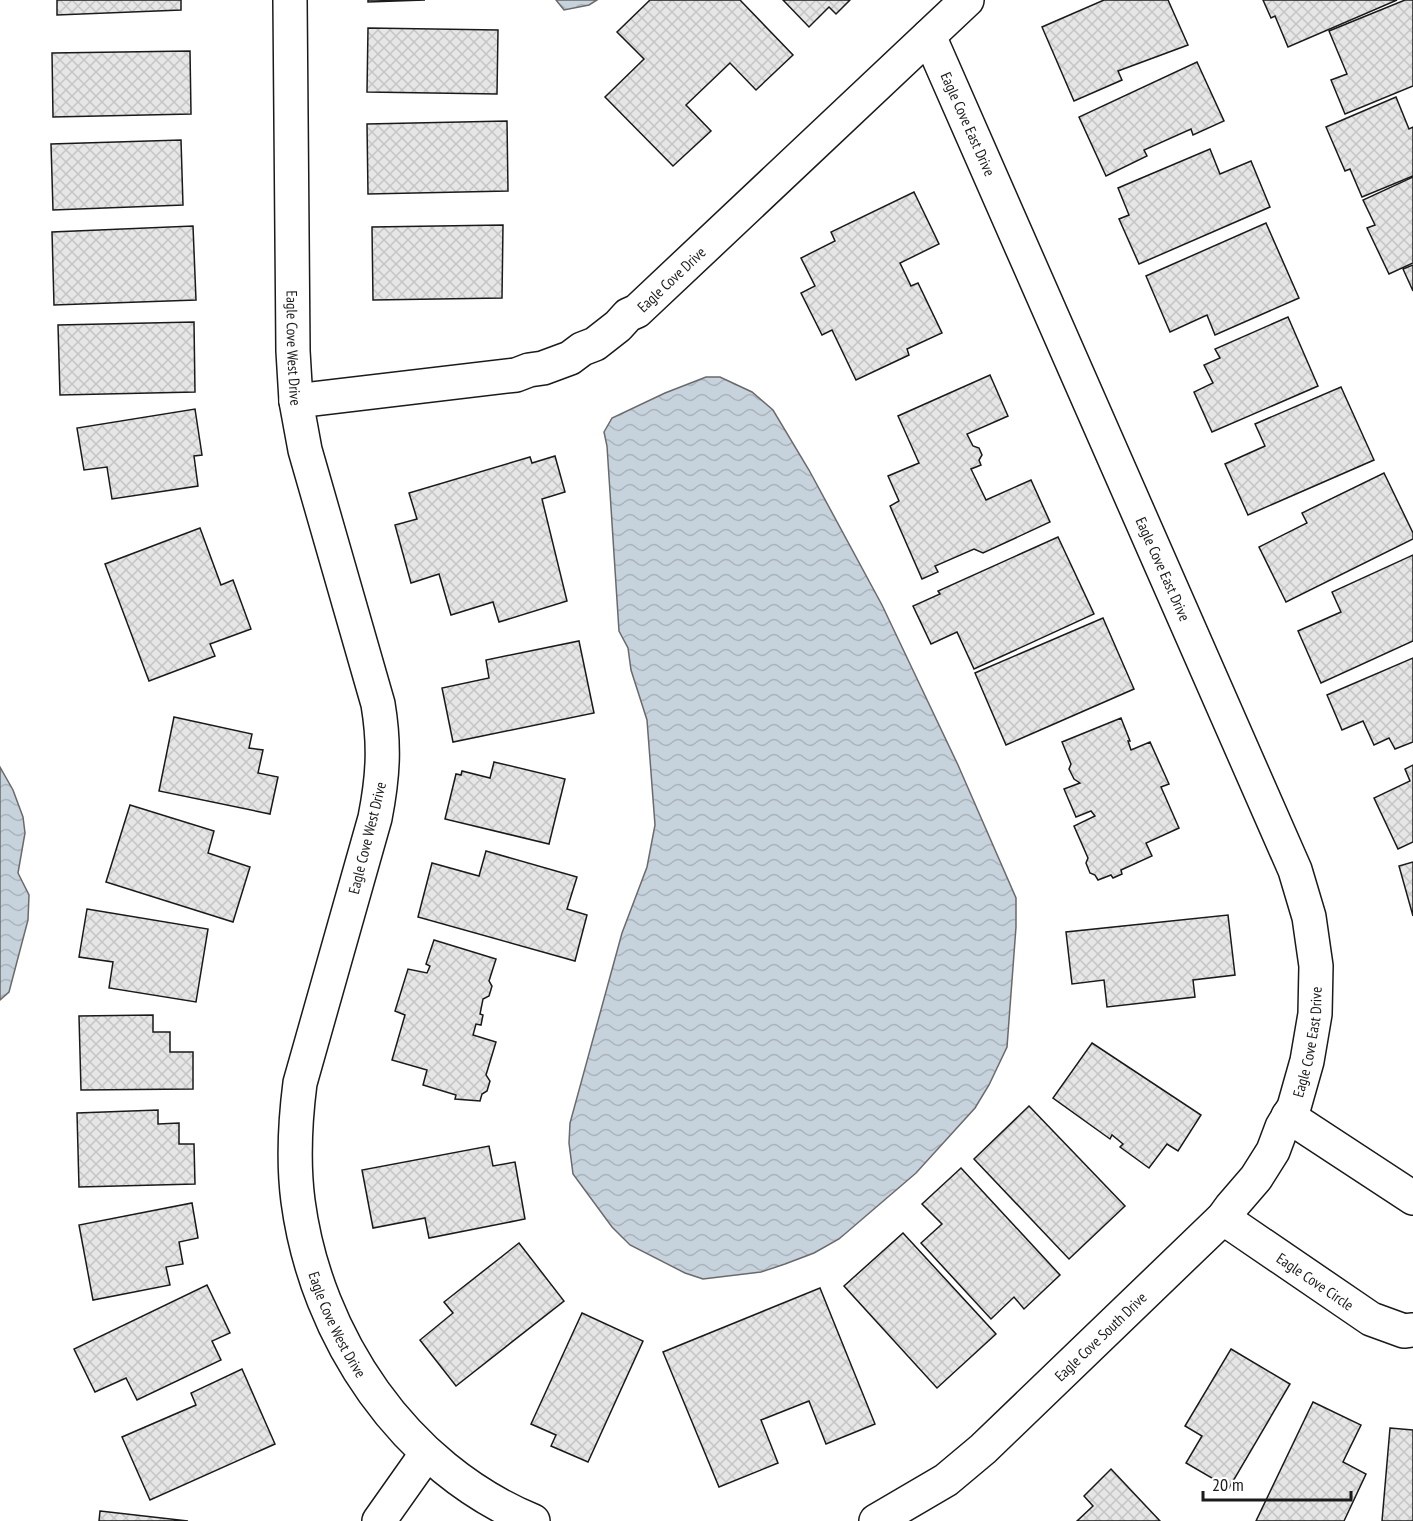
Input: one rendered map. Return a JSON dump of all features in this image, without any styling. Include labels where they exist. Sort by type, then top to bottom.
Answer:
[{"type":"street","name":"Eagle Cove West Drive","points":[[290,0],[293,351],[296,401],[305,450],[378,705],[384,742],[382,780],[375,818],[300,1083],[295,1153],[298,1200],[312,1266],[328,1312],[362,1375],[375,1394],[421,1447],[456,1478],[493,1503],[527,1520]]},
{"type":"street","name":"Eagle Cove Drive","points":[[296,401],[516,375],[570,358],[582,349],[595,344],[618,327],[628,315],[637,311],[967,0]]},
{"type":"street","name":"Eagle Cove East Drive","points":[[929,36],[1295,870],[1309,917],[1316,966],[1316,990],[1315,1014],[1307,1061],[1294,1107],[1288,1116]]},
{"type":"street","points":[[1288,1116],[1413,1198]]},
{"type":"street","name":"Eagle Cove South Drive","points":[[876,1521],[946,1480],[983,1449],[1223,1218],[1256,1178],[1273,1151],[1288,1116]]},
{"type":"street","name":"Eagle Cove Circle","points":[[1223,1218],[1371,1319],[1404,1331],[1413,1330]]},
{"type":"street","points":[[379,1521],[428,1452]]},
{"type":"water","points":[[556,0],[597,0],[589,5],[564,10]]},
{"type":"water","points":[[706,377],[720,377],[752,392],[773,410],[809,470],[882,605],[958,765],[1016,898],[1016,927],[1007,1047],[975,1108],[916,1173],[839,1239],[814,1253],[761,1272],[703,1279],[685,1273],[630,1245],[612,1227],[573,1174],[569,1143],[570,1123],[622,933],[647,867],[655,825],[647,720],[631,670],[628,648],[619,631],[607,446],[604,432],[612,418]]},
{"type":"water","points":[[0,767],[13,790],[23,817],[25,833],[18,873],[29,895],[28,920],[9,992],[0,1000]]},
{"type":"building","points":[[57,0],[181,0],[181,10],[57,15]]},
{"type":"building","points":[[368,0],[425,0],[368,2]]},
{"type":"building","points":[[650,0],[740,0],[793,55],[756,90],[730,63],[686,105],[711,131],[673,166],[605,97],[644,59],[617,32]]},
{"type":"building","points":[[783,0],[850,0],[836,14],[829,7],[809,27]]},
{"type":"building","points":[[1104,0],[1168,0],[1188,45],[1118,71],[1122,80],[1074,101],[1042,27]]},
{"type":"building","points":[[1263,0],[1397,0],[1288,47],[1275,16],[1271,18]]},
{"type":"building","points":[[1405,0],[1413,0],[1413,86],[1345,114],[1331,80],[1347,74],[1329,31]]},
{"type":"building","points":[[368,28],[498,30],[497,94],[367,92]]},
{"type":"building","points":[[190,51],[191,114],[53,117],[52,53]]},
{"type":"building","points":[[1197,62],[1224,121],[1193,135],[1191,129],[1144,150],[1147,156],[1106,176],[1079,117]]},
{"type":"building","points":[[1396,97],[1409,129],[1413,127],[1413,176],[1362,197],[1350,169],[1345,171],[1326,127]]},
{"type":"building","points":[[507,121],[508,191],[368,194],[367,124]]},
{"type":"building","points":[[181,140],[183,205],[53,210],[51,144]]},
{"type":"building","points":[[1210,149],[1220,174],[1251,161],[1270,207],[1139,264],[1119,219],[1129,215],[1118,188]]},
{"type":"building","points":[[1413,177],[1413,263],[1389,274],[1367,228],[1375,225],[1363,200]]},
{"type":"building","points":[[914,192],[939,244],[900,263],[911,286],[918,283],[942,333],[907,349],[909,355],[856,380],[832,330],[822,335],[801,293],[815,286],[801,258],[835,241],[831,232]]},
{"type":"building","points":[[1266,223],[1299,298],[1215,335],[1207,315],[1170,332],[1146,276]]},
{"type":"building","points":[[503,225],[502,298],[373,300],[372,227]]},
{"type":"building","points":[[193,226],[196,300],[54,305],[52,232]]},
{"type":"building","points":[[1413,265],[1413,291],[1403,269]]},
{"type":"building","points":[[1288,317],[1318,386],[1212,432],[1194,392],[1213,383],[1204,365],[1220,358],[1215,349]]},
{"type":"building","points":[[194,322],[195,392],[60,395],[58,325]]},
{"type":"building","points":[[990,375],[1008,416],[967,434],[973,446],[979,448],[982,455],[979,460],[981,465],[971,469],[986,500],[1031,480],[1050,522],[983,553],[974,549],[935,566],[938,572],[922,579],[890,506],[899,501],[888,476],[919,463],[898,416]]},
{"type":"building","points":[[1341,387],[1374,460],[1248,515],[1225,464],[1265,446],[1255,424]]},
{"type":"building","points":[[195,409],[202,455],[194,456],[198,486],[112,499],[107,467],[84,470],[77,428]]},
{"type":"building","points":[[555,456],[565,492],[542,499],[567,601],[499,622],[493,602],[451,615],[439,574],[411,583],[395,525],[417,519],[409,493],[530,457],[532,463]]},
{"type":"building","points":[[1384,473],[1413,533],[1413,539],[1286,602],[1259,547],[1307,523],[1302,513]]},
{"type":"building","points":[[200,528],[221,585],[233,580],[251,629],[210,644],[215,656],[149,681],[105,564]]},
{"type":"building","points":[[1058,537],[1094,614],[974,669],[957,632],[931,644],[913,606],[940,594],[938,591]]},
{"type":"building","points":[[1413,555],[1413,641],[1321,683],[1298,631],[1341,612],[1332,592]]},
{"type":"building","points":[[1103,618],[1134,689],[1006,745],[975,673]]},
{"type":"building","points":[[579,641],[594,713],[453,742],[442,688],[489,678],[486,660]]},
{"type":"building","points":[[1413,658],[1413,742],[1395,749],[1389,738],[1374,745],[1363,721],[1342,730],[1327,695]]},
{"type":"building","points":[[174,717],[252,734],[249,748],[263,750],[258,773],[278,777],[270,814],[159,791]]},
{"type":"building","points":[[1121,718],[1131,750],[1150,742],[1169,784],[1161,787],[1179,828],[1146,843],[1152,856],[1121,870],[1122,874],[1113,878],[1111,875],[1098,880],[1090,873],[1086,863],[1088,858],[1074,826],[1095,816],[1091,811],[1076,817],[1064,789],[1080,783],[1074,779],[1069,769],[1071,764],[1062,742]]},
{"type":"building","points":[[494,762],[565,779],[549,844],[445,819],[456,774],[461,775],[462,771],[490,778]]},
{"type":"building","points":[[1413,765],[1413,842],[1398,849],[1374,798],[1410,781],[1405,769]]},
{"type":"building","points":[[130,805],[214,831],[208,853],[250,867],[233,922],[106,882]]},
{"type":"building","points":[[486,851],[577,877],[567,909],[587,915],[575,961],[418,917],[432,863],[479,876]]},
{"type":"building","points":[[1413,862],[1413,916],[1399,866]]},
{"type":"building","points":[[87,909],[208,929],[196,1002],[109,988],[113,962],[79,957]]},
{"type":"building","points":[[1228,915],[1235,975],[1193,980],[1195,997],[1107,1007],[1104,980],[1072,984],[1066,932]]},
{"type":"building","points":[[434,940],[496,959],[489,981],[492,986],[489,996],[483,999],[480,1014],[483,1015],[481,1025],[476,1024],[473,1035],[496,1042],[486,1075],[490,1081],[480,1101],[455,1099],[456,1095],[423,1085],[427,1070],[392,1060],[405,1015],[395,1011],[408,969],[427,973],[430,966],[426,964]]},
{"type":"building","points":[[153,1015],[153,1032],[170,1032],[170,1052],[193,1052],[193,1089],[81,1090],[79,1016]]},
{"type":"building","points":[[1092,1043],[1201,1115],[1178,1151],[1167,1144],[1149,1168],[1120,1147],[1123,1144],[1112,1135],[1110,1139],[1053,1098]]},
{"type":"building","points":[[1029,1106],[1125,1206],[1069,1259],[974,1159]]},
{"type":"building","points":[[158,1110],[158,1124],[179,1123],[179,1144],[194,1144],[195,1184],[79,1187],[77,1113]]},
{"type":"building","points":[[489,1146],[493,1166],[515,1162],[525,1219],[429,1238],[425,1218],[373,1228],[362,1170]]},
{"type":"building","points":[[961,1168],[1060,1275],[1024,1309],[1014,1297],[991,1319],[921,1243],[942,1224],[922,1204]]},
{"type":"building","points":[[192,1203],[198,1238],[179,1242],[183,1264],[166,1267],[170,1285],[93,1300],[79,1225]]},
{"type":"building","points":[[903,1233],[996,1334],[937,1388],[844,1286]]},
{"type":"building","points":[[519,1243],[564,1301],[456,1386],[420,1340],[453,1313],[444,1302]]},
{"type":"building","points":[[207,1285],[230,1333],[212,1341],[221,1360],[137,1400],[126,1378],[95,1392],[74,1349]]},
{"type":"building","points":[[820,1288],[875,1424],[826,1444],[809,1401],[761,1420],[778,1463],[719,1487],[663,1352]]},
{"type":"building","points":[[582,1313],[643,1341],[588,1462],[551,1446],[556,1435],[531,1424]]},
{"type":"building","points":[[1231,1349],[1290,1384],[1229,1488],[1186,1463],[1202,1436],[1185,1426]]},
{"type":"building","points":[[242,1369],[275,1444],[150,1500],[122,1437],[196,1405],[191,1393]]},
{"type":"building","points":[[1313,1402],[1361,1425],[1343,1462],[1366,1474],[1344,1521],[1256,1521]]},
{"type":"building","points":[[1390,1428],[1413,1430],[1413,1521],[1382,1521]]},
{"type":"building","points":[[1111,1469],[1160,1521],[1077,1521],[1093,1506],[1084,1496]]},
{"type":"building","points":[[100,1511],[188,1521],[99,1521]]}]
